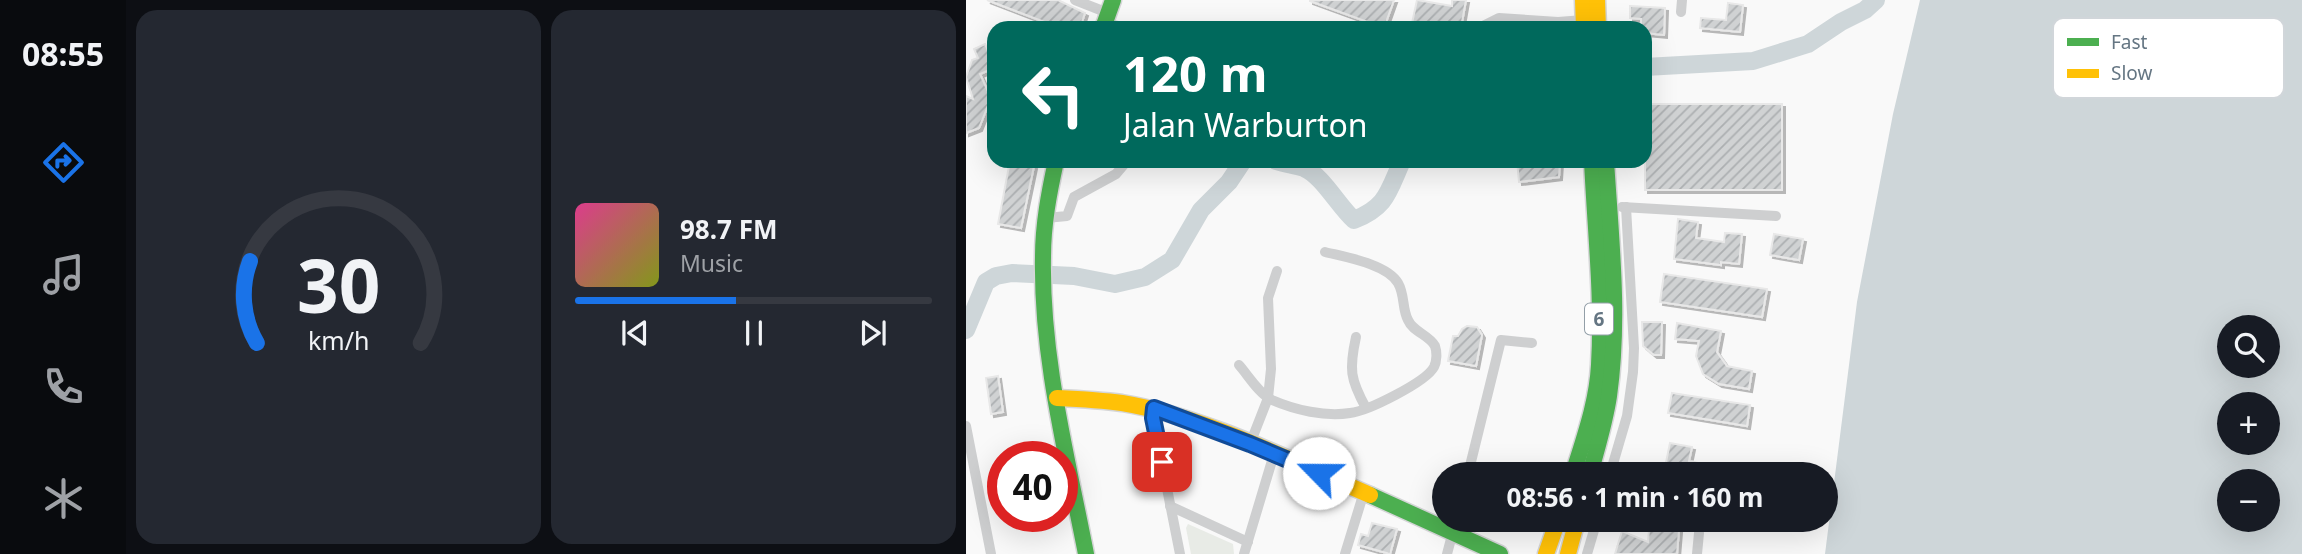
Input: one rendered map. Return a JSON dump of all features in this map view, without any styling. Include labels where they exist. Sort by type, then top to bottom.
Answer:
[{"type":"street","points":[[1075,0],[1107,16]]},
{"type":"street","points":[[1583,0],[1587,21]]},
{"type":"street","points":[[1589,21],[1597,0]]},
{"type":"street","points":[[1493,21],[1499,18],[1543,21]]},
{"type":"street","points":[[1054,168],[1047,199],[1046,218],[1046,328],[1086,554]]},
{"type":"street","points":[[1046,218],[1067,216],[1074,197],[1115,174],[1121,168]]},
{"type":"street","name":"6","points":[[1577,462],[1591,418],[1599,366],[1592,168]]},
{"type":"street","name":"6","points":[[1593,462],[1605,415],[1613,349],[1606,168]]},
{"type":"street","points":[[1609,206],[1776,216]]},
{"type":"street","points":[[1614,462],[1628,416],[1633,372],[1626,207]]},
{"type":"street","points":[[1239,365],[1268,398],[1292,407],[1333,414],[1353,413],[1366,408],[1415,383],[1434,368],[1437,351],[1432,341],[1409,323],[1398,282],[1390,274],[1373,265],[1325,252]]},
{"type":"street","points":[[1250,444],[1268,398],[1271,369],[1268,298],[1277,271]]},
{"type":"street","points":[[1356,337],[1350,364],[1351,376],[1366,408]]},
{"type":"street","points":[[1471,462],[1501,340],[1532,343]]},
{"type":"street","points":[[1057,398],[1116,401],[1154,408],[1432,517]]},
{"type":"street","points":[[1154,408],[1153,418],[1180,554]]},
{"type":"street","points":[[966,426],[971,479],[991,554]]},
{"type":"street","points":[[1244,554],[1274,454]]},
{"type":"street","points":[[1345,554],[1364,492]]},
{"type":"street","points":[[1170,506],[1248,542]]},
{"type":"street","points":[[1447,554],[1453,532]]},
{"type":"street","points":[[1465,532],[1500,554]]},
{"type":"street","points":[[1546,554],[1554,532]]},
{"type":"street","points":[[1568,554],[1574,532]]},
{"type":"street","points":[[1587,554],[1593,532]]},
{"type":"street","points":[[1697,554],[1699,533]]},
{"type":"shaded area","points":[[1920,0],[2302,0],[2302,554],[1825,554],[1828,532],[1838,532],[1837,462],[1857,302],[1893,114]]},
{"type":"shaded area","points":[[1188,524],[1233,544],[1234,554],[1191,554],[1186,528]]},
{"type":"building","points":[[987,0],[1058,0],[1085,13],[1082,21],[1042,21]]},
{"type":"building","points":[[1310,0],[1394,0],[1386,21],[1365,21]]},
{"type":"building","points":[[1417,0],[1452,6],[1452,0],[1466,0],[1462,21],[1412,21]]},
{"type":"building","points":[[1728,3],[1743,5],[1740,32],[1700,28],[1701,18],[1726,20]]},
{"type":"building","points":[[1630,6],[1665,8],[1664,35],[1652,34],[1652,21],[1630,18]]},
{"type":"building","points":[[985,44],[987,48],[987,71],[980,74],[987,89],[987,108],[979,128],[966,133],[966,96],[973,99],[966,77],[972,60],[978,58],[974,49]]},
{"type":"building","points":[[1652,104],[1782,104],[1782,190],[1645,190],[1645,168],[1652,168]]},
{"type":"building","points":[[1009,168],[1034,168],[1021,228],[998,224]]},
{"type":"building","points":[[1518,168],[1560,168],[1559,177],[1519,182]]},
{"type":"building","points":[[1678,219],[1698,222],[1696,238],[1724,242],[1725,233],[1742,234],[1739,264],[1721,262],[1721,265],[1674,259]]},
{"type":"building","points":[[1774,234],[1803,239],[1799,260],[1770,255]]},
{"type":"building","points":[[1664,274],[1767,289],[1762,317],[1660,302]]},
{"type":"building","points":[[1642,322],[1662,322],[1661,355],[1654,355],[1643,346]]},
{"type":"building","points":[[1677,323],[1721,331],[1717,352],[1727,366],[1752,371],[1749,389],[1719,384],[1703,374],[1696,356],[1699,341],[1675,339]]},
{"type":"building","points":[[1467,326],[1477,327],[1482,335],[1476,366],[1448,361],[1453,336],[1458,336]]},
{"type":"building","points":[[998,376],[1003,412],[991,414],[986,378]]},
{"type":"building","points":[[1672,393],[1750,405],[1747,426],[1668,413]]},
{"type":"building","points":[[1670,443],[1692,447],[1689,461],[1694,462],[1666,462]]},
{"type":"building","points":[[1372,523],[1397,529],[1390,554],[1358,545],[1361,534],[1368,536]]},
{"type":"building","points":[[1622,532],[1648,542],[1649,532],[1679,532],[1677,554],[1615,554]]},
{"type":"waterway","points":[[1652,67],[1753,61],[1808,44],[1865,10],[1876,0]]},
{"type":"waterway","points":[[966,330],[986,282],[996,276],[1012,273],[1074,276],[1115,284],[1145,277],[1172,260],[1201,210],[1229,182],[1238,168]]},
{"type":"waterway","points":[[1304,168],[1324,184],[1354,220],[1380,204],[1399,168]]},
{"type":"traffic: fast","points":[[1106,21],[1113,0]]},
{"type":"traffic: fast","points":[[1055,168],[1043,245],[1046,332],[1057,406],[1086,554]]},
{"type":"traffic: fast","points":[[1577,462],[1593,407],[1599,365],[1599,288],[1592,168]]},
{"type":"traffic: fast","points":[[1593,462],[1607,406],[1614,337],[1614,278],[1606,168]]},
{"type":"traffic: fast","points":[[1370,495],[1500,554]]},
{"type":"traffic: slow","points":[[1583,0],[1584,21]]},
{"type":"traffic: slow","points":[[1597,0],[1598,21]]},
{"type":"traffic: slow","points":[[1057,398],[1122,403],[1185,418],[1217,429],[1370,495]]},
{"type":"traffic: slow","points":[[1546,554],[1554,532]]},
{"type":"traffic: slow","points":[[1568,554],[1574,532]]},
{"type":"route","points":[[1162,462],[1153,418],[1154,408],[1319,473]]}]
